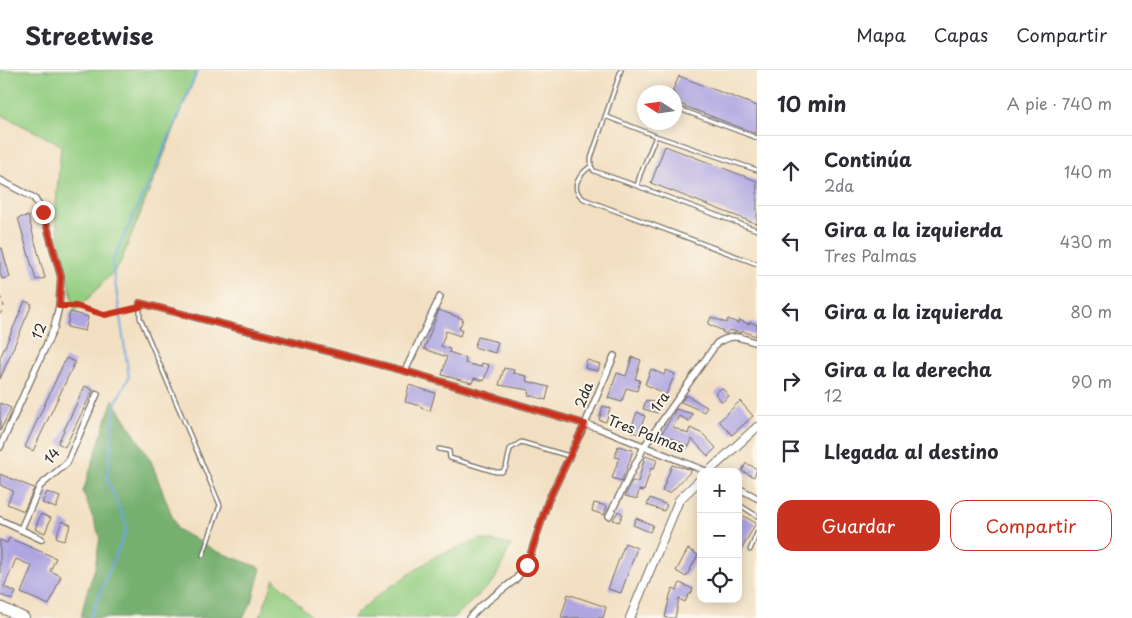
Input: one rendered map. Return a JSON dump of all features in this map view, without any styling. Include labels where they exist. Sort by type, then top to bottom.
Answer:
[{"type":"highway","points":[[0,607],[24,618]]},
{"type":"street","name":"12","points":[[0,180],[34,198],[43,212],[61,277],[59,306],[54,328],[0,447]]},
{"type":"street","points":[[405,371],[440,297]]},
{"type":"street","name":"Tres Palmas","points":[[140,305],[405,371],[585,424],[645,445],[699,468]]},
{"type":"street","name":"1ra","points":[[609,516],[645,445],[717,343],[727,337],[742,338],[757,343]]},
{"type":"street","name":"2da","points":[[469,618],[481,606],[515,580],[527,565],[548,501],[585,424],[614,356]]},
{"type":"street","name":"14","points":[[21,529],[40,486],[67,463],[97,394]]},
{"type":"street","points":[[712,468],[757,427]]},
{"type":"street","points":[[630,618],[678,500],[697,483]]},
{"type":"street","points":[[742,490],[757,498]]},
{"type":"street","points":[[0,520],[41,539]]},
{"type":"lane","points":[[621,70],[591,158],[591,166],[594,171],[757,230]]},
{"type":"lane","points":[[682,110],[757,138]]},
{"type":"lane","points":[[605,116],[656,136],[757,170]]},
{"type":"lane","points":[[637,186],[656,136]]},
{"type":"lane","points":[[591,166],[579,175],[576,186],[579,195],[584,199],[757,264]]},
{"type":"lane","points":[[140,305],[140,318],[220,505],[203,555]]},
{"type":"lane","points":[[439,449],[449,451],[450,458],[496,472],[502,472],[506,467],[510,449],[521,442],[570,456]]},
{"type":"lane","points":[[742,507],[757,516]]},
{"type":"lane","points":[[750,550],[757,533]]},
{"type":"path","points":[[0,296],[4,306],[0,315]]},
{"type":"path","points":[[59,306],[76,306],[105,315],[140,305]]},
{"type":"green space","points":[[0,70],[198,70],[119,266],[75,312],[55,216],[61,145],[0,114]]},
{"type":"green space","points":[[113,399],[151,461],[177,529],[216,551],[261,568],[252,602],[243,618],[81,618],[95,568],[100,537],[83,492]]},
{"type":"green space","points":[[481,539],[511,545],[494,581],[453,618],[352,618],[377,596],[436,556]]},
{"type":"green space","points":[[274,579],[313,618],[260,618]]},
{"type":"building","points":[[679,76],[757,106],[757,134],[682,105],[682,85],[675,85]]},
{"type":"building","points":[[665,146],[757,181],[757,224],[651,183]]},
{"type":"building","points":[[28,216],[45,278],[36,280],[18,218]]},
{"type":"building","points":[[0,248],[2,248],[10,277],[2,279],[0,274]]},
{"type":"building","points":[[25,301],[32,304],[0,379],[0,358]]},
{"type":"building","points":[[439,310],[463,319],[459,329],[462,330],[460,336],[446,331],[441,346],[450,349],[449,352],[466,358],[465,363],[481,367],[482,363],[489,365],[484,381],[474,378],[472,383],[442,375],[447,357],[424,349]]},
{"type":"building","points":[[70,312],[88,317],[85,331],[67,327]]},
{"type":"building","points":[[711,317],[726,323],[728,319],[738,323],[739,320],[749,324],[750,322],[757,325],[757,331],[755,336],[743,331],[742,333],[729,330],[726,334],[708,324]]},
{"type":"building","points":[[478,337],[498,342],[495,353],[474,347]]},
{"type":"building","points":[[632,357],[641,360],[635,379],[640,380],[637,391],[626,388],[622,402],[608,398],[617,373],[626,376]]},
{"type":"building","points":[[66,358],[75,362],[33,451],[25,447]]},
{"type":"building","points":[[587,360],[600,364],[598,371],[585,368]]},
{"type":"building","points":[[504,368],[514,370],[513,373],[527,376],[526,381],[549,387],[546,400],[528,395],[529,390],[499,385]]},
{"type":"building","points":[[651,369],[664,375],[666,370],[675,374],[666,395],[645,384]]},
{"type":"building","points":[[409,385],[435,393],[430,411],[421,408],[421,406],[405,402]]},
{"type":"building","points":[[85,386],[93,390],[65,447],[58,443]]},
{"type":"building","points":[[722,388],[729,396],[722,402],[715,393]]},
{"type":"building","points":[[686,395],[707,407],[704,412],[681,402]]},
{"type":"building","points":[[646,400],[660,404],[658,413],[643,409]]},
{"type":"building","points":[[740,401],[753,416],[732,435],[719,421]]},
{"type":"building","points":[[0,403],[11,408],[0,431]]},
{"type":"building","points":[[603,406],[610,408],[606,422],[599,420]]},
{"type":"building","points":[[676,409],[693,414],[689,421],[679,416],[673,427],[688,434],[690,428],[703,434],[716,448],[708,456],[692,439],[689,447],[667,436],[663,443],[658,440]]},
{"type":"building","points":[[637,412],[645,416],[638,434],[630,431]]},
{"type":"building","points":[[618,446],[633,450],[621,481],[612,478],[619,458],[615,457]]},
{"type":"building","points":[[645,456],[657,460],[654,469],[651,468],[644,491],[639,490],[637,499],[625,496],[632,481],[638,482]]},
{"type":"building","points":[[746,463],[757,469],[754,477],[742,471]]},
{"type":"building","points":[[672,465],[692,470],[670,493],[662,491]]},
{"type":"building","points":[[0,474],[34,488],[24,511],[7,504],[13,491],[0,485]]},
{"type":"building","points":[[47,492],[60,497],[56,508],[42,503]]},
{"type":"building","points":[[650,498],[667,505],[664,511],[647,505]]},
{"type":"building","points":[[594,503],[607,506],[604,515],[592,511]]},
{"type":"building","points":[[618,511],[623,514],[619,522],[613,520]]},
{"type":"building","points":[[41,514],[51,518],[45,533],[35,529]]},
{"type":"building","points":[[742,515],[756,523],[742,549]]},
{"type":"building","points":[[636,518],[653,525],[650,532],[633,525]]},
{"type":"building","points":[[62,521],[71,525],[64,541],[56,537]]},
{"type":"building","points":[[9,538],[56,558],[50,571],[61,576],[49,605],[21,593],[32,566],[16,559],[4,587],[16,592],[12,600],[0,596],[0,540],[7,543]]},
{"type":"building","points":[[625,543],[637,548],[621,593],[608,589]]},
{"type":"building","points":[[688,549],[697,554],[686,577],[676,571]]},
{"type":"building","points":[[680,583],[693,589],[691,594],[689,594],[685,602],[679,599],[675,618],[665,618],[673,588],[677,590]]},
{"type":"building","points":[[568,594],[606,607],[603,618],[561,618]]},
{"type":"waterway","points":[[90,618],[127,527],[107,479],[116,402],[129,377],[112,261],[152,177],[198,70]]},
{"type":"route","points":[[43,212],[61,277],[59,306],[76,306],[105,315],[140,307],[140,303],[405,371],[585,424],[548,501],[527,565]]}]
